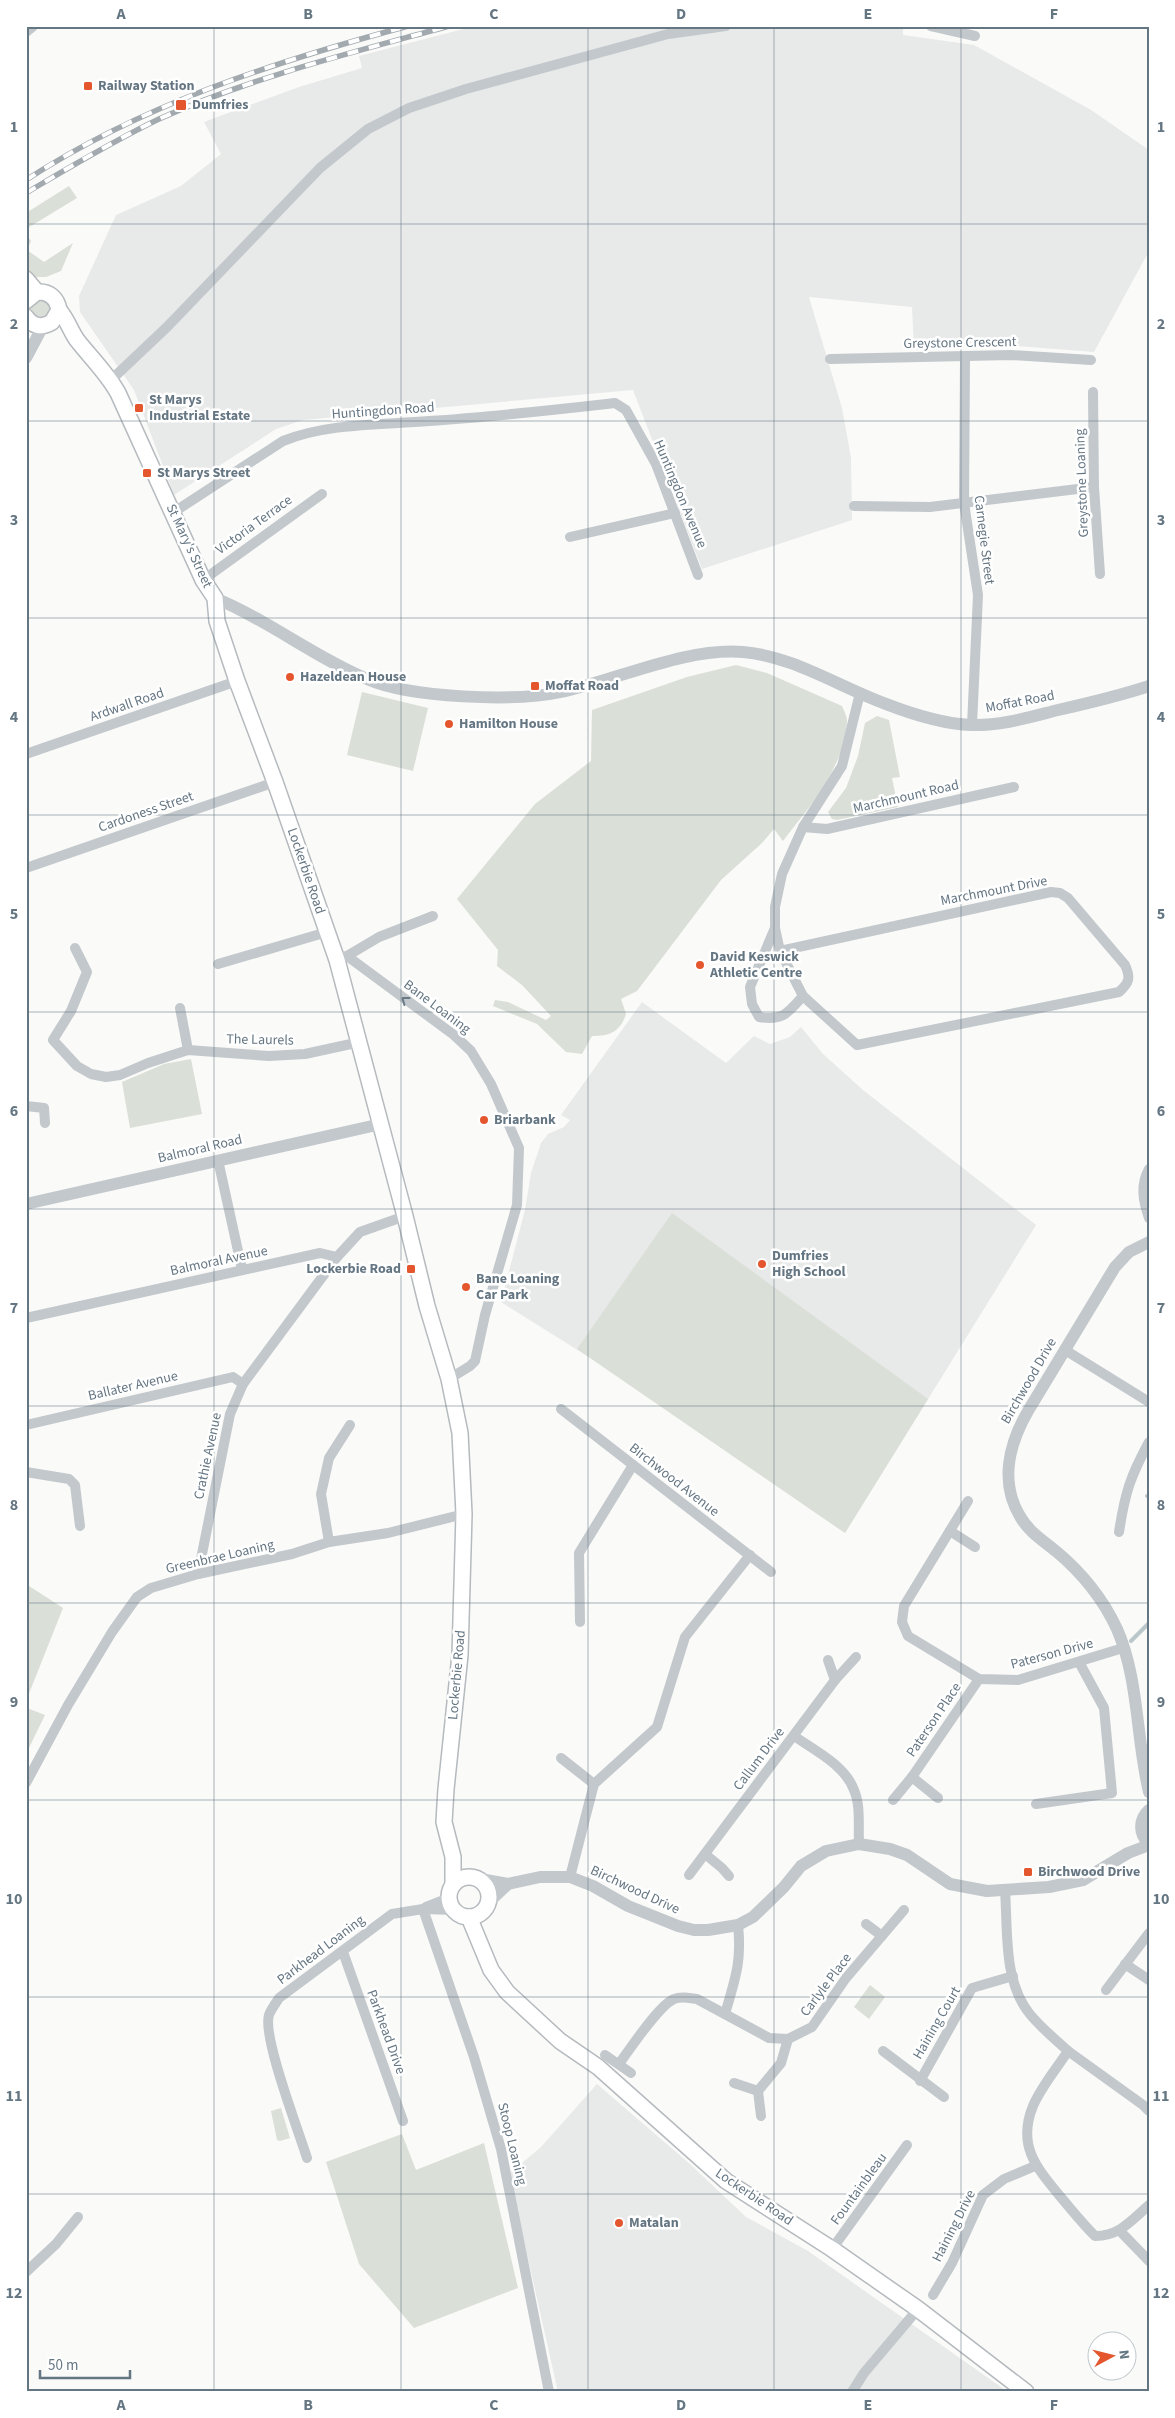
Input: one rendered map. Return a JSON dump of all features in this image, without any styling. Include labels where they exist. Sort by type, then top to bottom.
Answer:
[{"type":"main road","points":[[26,279],[32,297]]},
{"type":"main road","name":"St Mary's Street","points":[[32,297],[53,296],[76,338],[110,380],[174,512],[203,580],[215,598]]},
{"type":"main road","points":[[46,326],[56,319],[59,310]]},
{"type":"main road","name":"St Mary's Street","points":[[26,317],[32,324],[46,326],[76,338]]},
{"type":"main road","name":"Lockerbie Road","points":[[215,598],[217,622],[237,681],[275,782],[327,932],[342,958],[360,1042],[406,1216],[427,1306],[449,1379],[460,1433],[464,1514],[460,1655],[444,1822],[453,1857],[452,1897]]},
{"type":"main road","points":[[453,1857],[477,1878]]},
{"type":"main road","points":[[477,1878],[462,1878],[452,1897],[479,1911]]},
{"type":"main road","name":"Lockerbie Road","points":[[477,1878],[488,1890],[479,1911],[486,1954],[491,1970],[507,1992],[560,2041],[598,2067],[726,2181],[832,2249],[918,2309],[1026,2392]]},
{"type":"street","points":[[26,31],[32,26]]},
{"type":"street","points":[[110,380],[167,326],[320,168],[368,129],[409,108],[466,89],[668,34],[726,26]]},
{"type":"street","points":[[930,26],[975,36]]},
{"type":"street","points":[[26,358],[46,326]]},
{"type":"street","name":"Greystone Crescent","points":[[830,360],[965,358],[1011,355],[1091,360]]},
{"type":"street","name":"Carnegie Street","points":[[965,358],[964,503],[978,595],[972,725]]},
{"type":"street","name":"Greystone Loaning","points":[[1093,392],[1094,487],[1100,574]]},
{"type":"street","name":"Huntingdon Road","points":[[174,512],[283,441],[299,435],[324,430],[454,420],[615,403]]},
{"type":"street","name":"Huntingdon Avenue","points":[[615,403],[626,410],[656,464],[698,575]]},
{"type":"street","points":[[854,506],[930,507],[1094,487]]},
{"type":"street","name":"Victoria Terrace","points":[[203,580],[322,494]]},
{"type":"street","points":[[570,537],[675,513]]},
{"type":"street","name":"Moffat Road","points":[[215,598],[263,621],[360,676],[393,688],[410,691],[496,697],[560,692],[679,660],[715,652],[739,651],[762,654],[886,704],[944,722],[972,725],[1011,722],[1149,686]]},
{"type":"street","name":"Ardwall Road","points":[[26,754],[237,681]]},
{"type":"street","points":[[775,928],[750,987],[752,1004],[759,1017],[773,1020],[788,1013],[802,996],[780,951],[775,928],[775,907],[782,874],[803,827],[842,766],[860,693]]},
{"type":"street","name":"Cardoness Street","points":[[26,868],[275,782]]},
{"type":"street","name":"Marchmount Road","points":[[803,827],[827,829],[1014,787]]},
{"type":"street","name":"Marchmount Drive","points":[[780,951],[1050,892],[1060,892],[1068,898],[1125,965],[1130,974],[1128,983],[1119,992],[857,1045],[802,996]]},
{"type":"street","points":[[342,958],[379,937],[432,916]]},
{"type":"street","points":[[218,964],[327,932]]},
{"type":"street","name":"The Laurels","points":[[75,948],[87,972],[71,1011],[53,1040],[77,1066],[90,1074],[106,1078],[120,1075],[148,1063],[188,1050],[269,1056],[305,1054],[360,1042]]},
{"type":"street","name":"Bane Loaning","points":[[342,958],[454,1035],[471,1051],[491,1084],[519,1148],[520,1173],[517,1205],[485,1315],[475,1361],[449,1379]]},
{"type":"street","points":[[180,1008],[188,1050]]},
{"type":"street","points":[[26,1106],[44,1108],[44,1123]]},
{"type":"street","name":"Balmoral Road","points":[[26,1204],[381,1124]]},
{"type":"street","points":[[218,1160],[242,1269]]},
{"type":"street","points":[[1149,1169],[1142,1188],[1149,1218]]},
{"type":"street","points":[[337,1257],[360,1232],[406,1216]]},
{"type":"street","name":"Birchwood Drive","points":[[1149,1242],[1129,1252],[1115,1267],[1015,1433],[1010,1454],[1008,1476],[1012,1497],[1021,1518],[1035,1535],[1063,1558],[1092,1587],[1117,1629],[1130,1674],[1143,1767],[1149,1792]]},
{"type":"street","name":"Balmoral Avenue","points":[[26,1318],[320,1253],[337,1257]]},
{"type":"street","name":"Crathie Avenue","points":[[198,1574],[230,1414],[244,1384],[337,1257]]},
{"type":"street","points":[[1065,1350],[1149,1402]]},
{"type":"street","name":"Ballater Avenue","points":[[26,1425],[233,1377],[244,1384]]},
{"type":"street","name":"Birchwood Avenue","points":[[561,1409],[771,1572]]},
{"type":"street","points":[[329,1542],[321,1494],[329,1458],[350,1425]]},
{"type":"street","points":[[1119,1532],[1125,1494],[1132,1472],[1149,1442]]},
{"type":"street","points":[[580,1622],[579,1553],[633,1465]]},
{"type":"street","points":[[26,1472],[69,1479],[75,1485],[80,1526]]},
{"type":"street","name":"Paterson Drive","points":[[968,1501],[904,1606],[902,1622],[908,1636],[979,1679],[1018,1680],[1123,1648]]},
{"type":"street","name":"Greenbrae Loaning","points":[[26,1783],[97,1656],[137,1598],[151,1588],[198,1574],[292,1554],[329,1542],[388,1532],[464,1514]]},
{"type":"street","points":[[950,1531],[975,1547]]},
{"type":"street","points":[[477,1878],[508,1884],[540,1877],[570,1877],[594,1784],[657,1727],[685,1636],[750,1555]]},
{"type":"street","name":"Callum Drive","points":[[689,1875],[835,1680],[856,1658]]},
{"type":"street","points":[[828,1660],[835,1680]]},
{"type":"street","points":[[1036,1804],[1112,1793],[1104,1708],[1079,1662]]},
{"type":"street","name":"Paterson Place","points":[[893,1800],[912,1777],[979,1679]]},
{"type":"street","points":[[794,1736],[839,1768],[848,1778],[854,1790],[858,1806],[859,1844]]},
{"type":"street","points":[[561,1758],[594,1784]]},
{"type":"street","name":"Paterson Place","points":[[912,1777],[938,1798]]},
{"type":"street","points":[[1149,1810],[1142,1818],[1141,1825],[1142,1833],[1149,1845]]},
{"type":"street","name":"Birchwood Drive","points":[[570,1877],[593,1886],[628,1906],[678,1926],[694,1930],[708,1930],[738,1925],[763,1909],[801,1866],[826,1851],[859,1844],[890,1849],[907,1855],[950,1884],[987,1891],[1048,1887],[1083,1880],[1128,1853],[1149,1845]]},
{"type":"street","points":[[705,1854],[729,1876]]},
{"type":"street","points":[[479,1911],[508,1884]]},
{"type":"street","points":[[1005,1891],[1010,1967],[1017,1990],[1029,2013],[1068,2051],[1147,2104]]},
{"type":"street","name":"Parkhead Loaning","points":[[307,2158],[268,2030],[269,2015],[279,1998],[392,1914],[423,1909],[452,1897]]},
{"type":"street","name":"Stoop Loaning","points":[[423,1909],[474,2056],[501,2149],[549,2392]]},
{"type":"street","name":"Carlyle Place","points":[[788,2039],[812,2027],[846,1978],[904,1910]]},
{"type":"street","points":[[866,1924],[882,1936]]},
{"type":"street","points":[[725,2014],[739,1965],[738,1925]]},
{"type":"street","points":[[1106,1990],[1149,1933]]},
{"type":"street","name":"Parkhead Drive","points":[[343,1952],[403,2121]]},
{"type":"street","points":[[1125,1964],[1149,1980]]},
{"type":"street","name":"Haining Court","points":[[920,2081],[972,1988],[1013,1976]]},
{"type":"street","points":[[619,2064],[663,2006],[674,1999],[684,1997],[697,1999],[769,2038],[788,2039],[781,2063],[758,2091],[761,2116]]},
{"type":"street","points":[[1068,2051],[1033,2104],[1027,2122],[1030,2153],[1035,2166],[1082,2224],[1095,2236],[1107,2236],[1120,2231],[1149,2206]]},
{"type":"street","name":"Haining Court","points":[[882,2052],[944,2097]]},
{"type":"street","points":[[606,2055],[631,2073]]},
{"type":"street","points":[[734,2083],[758,2091]]},
{"type":"street","name":"Fountainbleau","points":[[832,2249],[907,2145]]},
{"type":"street","name":"Haining Drive","points":[[933,2295],[952,2264],[983,2195],[1004,2178],[1035,2166]]},
{"type":"street","points":[[26,2272],[56,2244],[78,2217]]},
{"type":"street","points":[[1120,2231],[1149,2261]]},
{"type":"street","points":[[852,2392],[864,2373],[918,2309]]},
{"type":"shaded area","points":[[475,26],[903,26],[903,35],[974,45],[1091,110],[1149,150],[1149,251],[1094,352],[1004,345],[914,350],[912,307],[809,297],[842,408],[851,458],[852,520],[702,569],[633,390],[303,420],[276,429],[174,495],[134,390],[80,312],[79,296],[116,215],[181,186],[221,154],[204,122],[299,87],[362,68],[359,56]]},
{"type":"shaded area","points":[[69,186],[77,198],[26,229],[26,213]]},
{"type":"shaded area","points":[[27,235],[31,241],[27,250],[44,262],[73,243],[61,271],[46,277],[35,277],[26,268]]},
{"type":"shaded area","points":[[44,297],[54,308],[42,322],[30,312],[31,304]]},
{"type":"shaded area","points":[[736,665],[767,673],[842,706],[847,721],[845,738],[833,770],[824,786],[783,841],[774,829],[762,843],[721,880],[637,991],[621,999],[626,1014],[621,1025],[609,1034],[592,1036],[582,1054],[566,1052],[537,1024],[493,1006],[495,1000],[508,1002],[546,1020],[551,1016],[522,985],[497,966],[498,950],[457,899],[535,804],[591,761],[592,710],[687,677]]},
{"type":"shaded area","points":[[362,692],[428,708],[413,771],[347,755]]},
{"type":"shaded area","points":[[877,716],[889,720],[900,777],[892,778],[898,807],[837,820],[832,819],[828,812],[846,788],[858,756],[865,723]]},
{"type":"shaded area","name":"Dumfries High School","points":[[642,1002],[726,1063],[754,1036],[770,1044],[790,1037],[801,1027],[823,1054],[863,1090],[1036,1225],[845,1533],[592,1359],[501,1302],[525,1210],[531,1173],[541,1143],[548,1134],[564,1127],[570,1120],[561,1115]]},
{"type":"shaded area","points":[[191,1059],[202,1114],[130,1128],[122,1082],[164,1064]]},
{"type":"shaded area","points":[[672,1213],[928,1399],[845,1533],[577,1349]]},
{"type":"shaded area","points":[[26,1584],[63,1608],[26,1701]]},
{"type":"shaded area","points":[[27,1708],[45,1715],[26,1754],[26,1710]]},
{"type":"shaded area","points":[[870,1985],[885,1997],[869,2019],[854,2007]]},
{"type":"shaded area","points":[[597,2084],[690,2164],[746,2217],[808,2251],[1008,2392],[558,2392],[509,2174],[541,2147]]},
{"type":"shaded area","points":[[281,2108],[290,2138],[280,2141],[277,2140],[271,2111]]},
{"type":"shaded area","points":[[402,2134],[416,2170],[484,2143],[518,2288],[414,2328],[359,2264],[326,2162]]},
{"type":"waterway","points":[[1131,1641],[1149,1623]]},
{"type":"railway","points":[[26,180],[116,129],[163,107],[259,71],[408,26]]},
{"type":"railway","points":[[26,193],[125,136],[194,104],[266,78],[449,26]]},
{"type":"place","name":"Railway Station","points":[[88,86]]},
{"type":"place","name":"Dumfries","points":[[181,105]]},
{"type":"place","name":"St Marys Industrial Estate","points":[[139,408]]},
{"type":"place","name":"St Marys Street","points":[[147,473]]},
{"type":"place","name":"Hazeldean House","points":[[290,677]]},
{"type":"place","name":"Moffat Road","points":[[535,686]]},
{"type":"place","name":"Hamilton House","points":[[449,724]]},
{"type":"place","name":"David Keswick Athletic Centre","points":[[700,965]]},
{"type":"place","name":"Briarbank","points":[[484,1120]]},
{"type":"place","name":"Dumfries High School","points":[[762,1264]]},
{"type":"place","name":"Lockerbie Road","points":[[411,1269]]},
{"type":"place","name":"Bane Loaning Car Park","points":[[466,1287]]},
{"type":"place","name":"Birchwood Drive","points":[[1028,1872]]},
{"type":"place","name":"Matalan","points":[[619,2223]]}]
